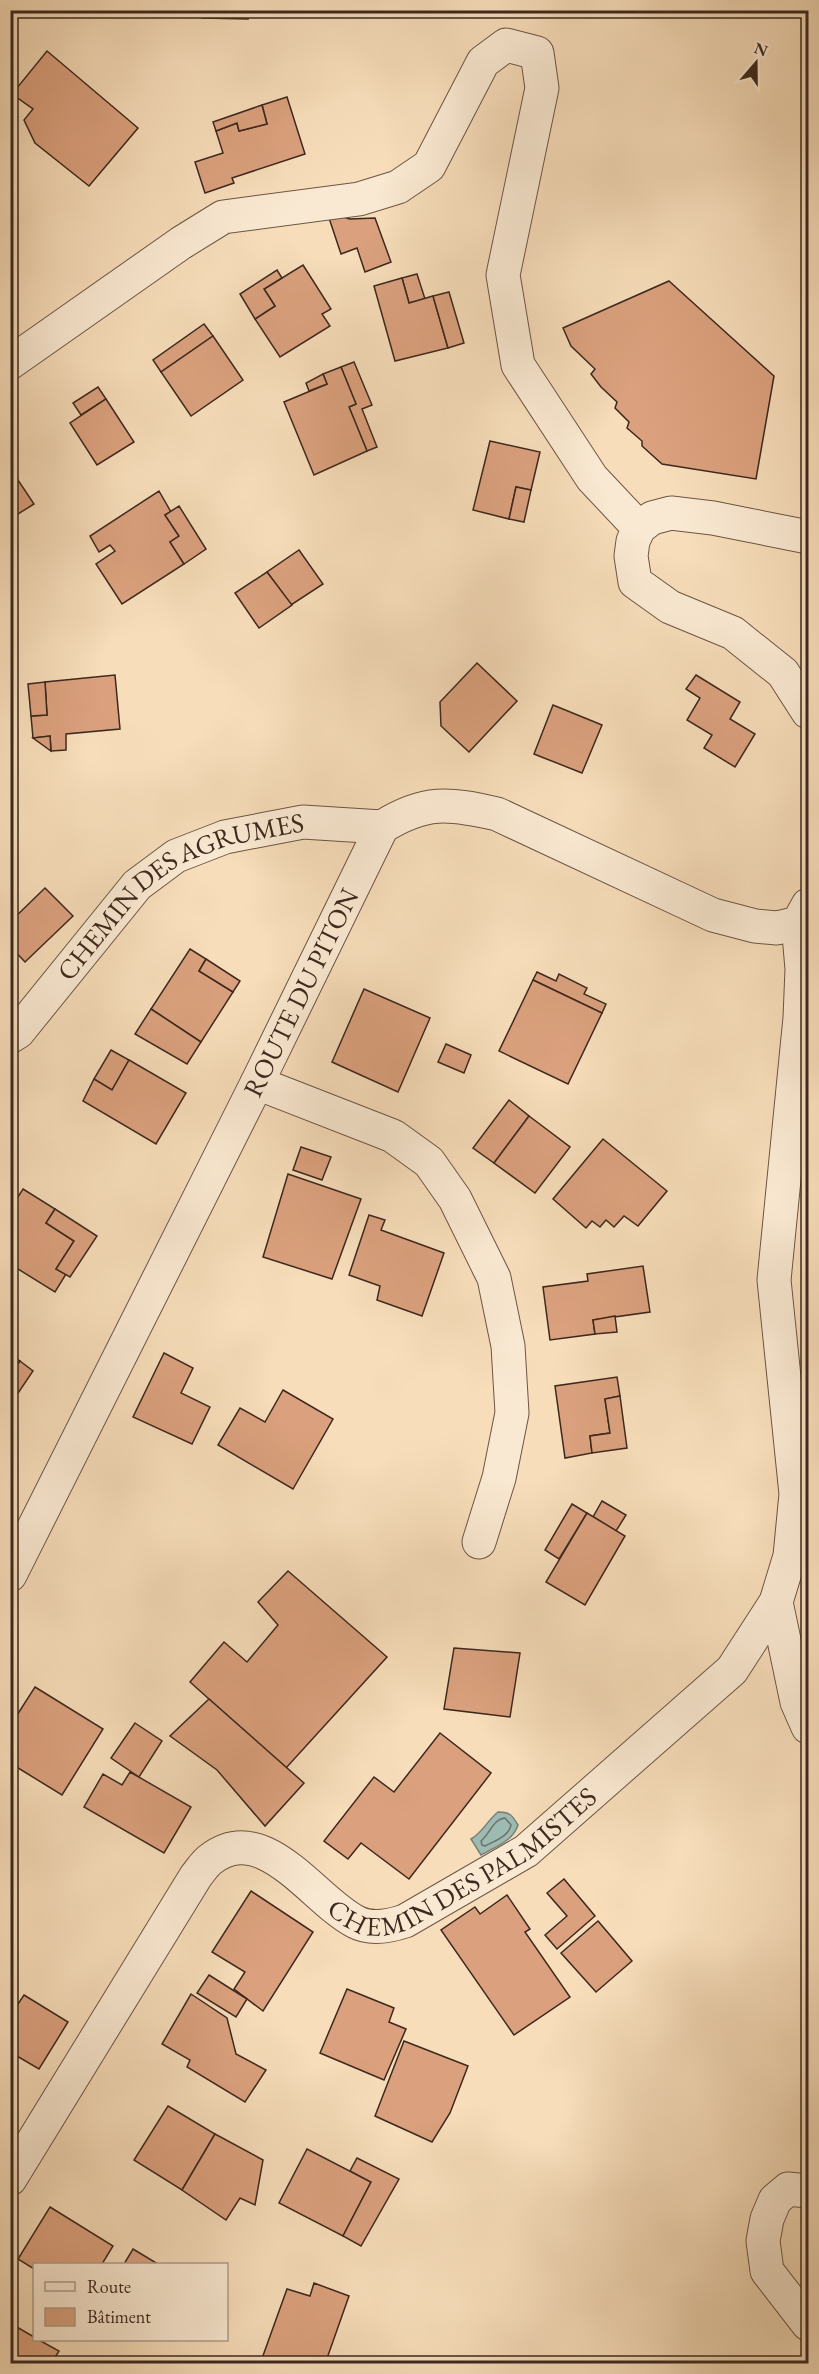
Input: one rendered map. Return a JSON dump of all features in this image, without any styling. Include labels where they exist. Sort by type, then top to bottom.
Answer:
[{"type":"street","points":[[10,363],[181,243],[223,217],[359,199],[398,187],[429,166],[483,62],[506,45],[537,53],[542,88],[503,275],[518,365],[592,478],[639,528]]},
{"type":"street","points":[[808,537],[713,518],[671,513],[652,518],[639,528],[633,540],[631,556],[636,582],[670,607],[733,633],[783,673],[808,712]]},
{"type":"street","points":[[382,827],[403,814],[433,805],[463,806],[497,814],[713,915],[755,926],[777,928],[803,914]]},
{"type":"street","name":"CHEMIN DES AGRUMES","points":[[10,1037],[18,1032],[137,885],[176,856],[225,837],[303,822],[382,827]]},
{"type":"street","name":"ROUTE DU PITON","points":[[10,1575],[257,1083],[382,827]]},
{"type":"street","name":"CHEMIN DES PALMISTES","points":[[10,2179],[189,1886],[211,1859],[231,1849],[256,1849],[278,1859],[357,1923],[390,1926],[405,1921],[526,1851],[732,1670],[776,1602],[790,1556],[796,1494],[774,1280],[800,1018],[803,914]]},
{"type":"street","points":[[257,1083],[393,1136],[429,1162],[455,1199],[494,1278],[508,1346],[512,1413],[499,1478],[478,1542]]},
{"type":"street","name":"CHEMIN DES PALMISTES","points":[[776,1602],[797,1702],[808,1727]]},
{"type":"street","points":[[808,2191],[788,2188],[775,2200],[767,2219],[763,2241],[767,2271],[808,2324]]},
{"type":"water","points":[[498,1812],[510,1815],[514,1819],[518,1825],[516,1831],[498,1846],[481,1855],[471,1839]]},
{"type":"building","points":[[203,10],[248,10],[248,19],[202,18]]},
{"type":"building","points":[[47,51],[138,128],[89,186],[35,143],[24,120],[33,109],[12,94]]},
{"type":"building","points":[[287,97],[305,154],[232,178],[234,183],[205,193],[195,162],[223,153],[216,131],[237,123],[239,131],[267,124],[262,105]]},
{"type":"building","points":[[262,105],[267,124],[239,131],[237,123],[216,131],[213,122]]},
{"type":"building","points":[[327,212],[350,219],[375,218],[391,262],[365,272],[357,248],[341,254]]},
{"type":"building","points":[[303,265],[331,309],[322,314],[330,326],[280,357],[255,319],[275,306],[264,289]]},
{"type":"building","points":[[277,270],[282,278],[264,289],[275,306],[255,319],[240,294]]},
{"type":"building","points":[[417,274],[425,299],[409,303],[402,278]]},
{"type":"building","points":[[402,278],[409,303],[433,296],[448,348],[395,361],[374,286]]},
{"type":"building","points":[[669,281],[774,376],[756,479],[662,464],[627,428],[629,422],[615,408],[617,402],[591,374],[595,369],[571,346],[563,328]]},
{"type":"building","points":[[449,292],[464,343],[448,348],[433,296]]},
{"type":"building","points":[[204,324],[213,336],[161,372],[153,360]]},
{"type":"building","points":[[213,336],[243,380],[191,416],[161,372]]},
{"type":"building","points":[[354,362],[372,405],[362,409],[377,447],[367,451],[349,407],[356,404],[341,367]]},
{"type":"building","points":[[341,367],[356,404],[349,407],[367,451],[314,475],[284,402],[327,384],[323,374]]},
{"type":"building","points":[[323,374],[327,384],[309,391],[306,383]]},
{"type":"building","points":[[98,387],[106,399],[81,415],[73,403]]},
{"type":"building","points":[[106,399],[134,442],[97,465],[70,423]]},
{"type":"building","points":[[490,441],[540,452],[531,490],[516,487],[509,519],[473,510]]},
{"type":"building","points":[[10,468],[34,504],[10,519]]},
{"type":"building","points":[[516,487],[531,490],[524,522],[509,519]]},
{"type":"building","points":[[159,491],[171,512],[165,515],[179,536],[170,542],[184,564],[122,604],[96,564],[115,551],[110,545],[99,552],[90,536]]},
{"type":"building","points":[[179,506],[206,549],[184,564],[170,542],[179,536],[165,515]]},
{"type":"building","points":[[299,550],[323,584],[291,605],[267,572]]},
{"type":"building","points":[[267,572],[292,605],[259,628],[235,593]]},
{"type":"building","points":[[477,663],[517,701],[469,752],[441,726],[440,702]]},
{"type":"building","points":[[115,675],[120,729],[66,734],[66,750],[51,751],[50,736],[33,738],[31,716],[47,715],[45,682]]},
{"type":"building","points":[[696,675],[740,702],[730,719],[755,734],[735,767],[704,748],[712,735],[687,720],[700,698],[686,689]]},
{"type":"building","points":[[45,682],[47,715],[31,716],[28,684]]},
{"type":"building","points":[[553,705],[602,725],[582,773],[534,754]]},
{"type":"building","points":[[50,736],[51,751],[33,738]]},
{"type":"building","points":[[45,888],[73,916],[25,962],[10,946],[10,922]]},
{"type":"building","points":[[190,949],[206,959],[199,971],[233,992],[201,1042],[151,1009]]},
{"type":"building","points":[[206,959],[240,981],[233,992],[199,971]]},
{"type":"building","points":[[537,972],[556,981],[559,974],[587,988],[584,994],[606,1004],[602,1013],[533,980]]},
{"type":"building","points":[[533,980],[602,1013],[568,1084],[499,1051]]},
{"type":"building","points":[[364,989],[430,1018],[398,1092],[332,1062]]},
{"type":"building","points":[[151,1009],[201,1042],[187,1064],[135,1034]]},
{"type":"building","points":[[446,1044],[471,1055],[464,1073],[438,1062]]},
{"type":"building","points":[[111,1050],[129,1060],[112,1090],[94,1079]]},
{"type":"building","points":[[129,1060],[186,1093],[156,1144],[83,1101],[94,1079],[112,1090]]},
{"type":"building","points":[[509,1100],[529,1116],[494,1163],[473,1148]]},
{"type":"building","points":[[529,1116],[570,1147],[535,1193],[494,1163]]},
{"type":"building","points":[[603,1139],[667,1191],[638,1226],[624,1216],[614,1227],[606,1220],[600,1227],[592,1221],[586,1228],[553,1199]]},
{"type":"building","points":[[301,1147],[331,1157],[322,1180],[293,1170]]},
{"type":"building","points":[[288,1174],[361,1199],[332,1279],[263,1257]]},
{"type":"building","points":[[23,1189],[55,1209],[46,1223],[74,1241],[56,1269],[66,1274],[55,1292],[10,1264],[10,1201],[14,1203]]},
{"type":"building","points":[[55,1209],[97,1236],[70,1277],[56,1269],[74,1241],[46,1223]]},
{"type":"building","points":[[369,1215],[385,1220],[381,1230],[444,1253],[422,1316],[377,1300],[380,1286],[349,1275]]},
{"type":"building","points":[[643,1266],[650,1312],[593,1320],[595,1334],[550,1340],[543,1287],[588,1281],[587,1274]]},
{"type":"building","points":[[615,1316],[617,1332],[595,1334],[593,1320]]},
{"type":"building","points":[[164,1353],[193,1368],[181,1393],[210,1407],[192,1444],[133,1417]]},
{"type":"building","points":[[10,1355],[20,1361],[10,1375]]},
{"type":"building","points":[[20,1361],[33,1371],[10,1405],[10,1375]]},
{"type":"building","points":[[617,1377],[620,1396],[605,1399],[610,1433],[590,1436],[592,1453],[565,1458],[555,1386]]},
{"type":"building","points":[[283,1390],[333,1419],[293,1489],[218,1445],[240,1408],[265,1422]]},
{"type":"building","points":[[620,1396],[627,1448],[592,1453],[590,1436],[610,1433],[605,1399]]},
{"type":"building","points":[[602,1501],[626,1515],[616,1531],[593,1517]]},
{"type":"building","points":[[572,1504],[587,1513],[559,1559],[545,1550]]},
{"type":"building","points":[[587,1513],[625,1536],[585,1605],[546,1582]]},
{"type":"building","points":[[288,1571],[387,1657],[286,1768],[190,1682],[224,1642],[247,1662],[278,1625],[258,1602]]},
{"type":"building","points":[[454,1648],[520,1653],[510,1717],[444,1709]]},
{"type":"building","points":[[35,1687],[103,1729],[62,1795],[10,1763],[10,1726]]},
{"type":"building","points":[[209,1699],[304,1783],[265,1826],[217,1770],[170,1736]]},
{"type":"building","points":[[135,1723],[162,1741],[139,1777],[111,1758]]},
{"type":"building","points":[[440,1733],[491,1773],[409,1879],[361,1843],[348,1859],[324,1841],[374,1777],[394,1792]]},
{"type":"building","points":[[130,1772],[191,1807],[164,1853],[84,1807],[103,1774],[122,1785]]},
{"type":"building","points":[[564,1879],[595,1916],[557,1949],[545,1935],[567,1916],[547,1893]]},
{"type":"building","points":[[251,1891],[313,1932],[263,2011],[234,1989],[245,1972],[212,1952]]},
{"type":"building","points":[[507,1895],[530,1929],[525,1932],[570,1997],[514,2035],[441,1930],[475,1907],[480,1914]]},
{"type":"building","points":[[598,1921],[632,1961],[596,1992],[561,1953]]},
{"type":"building","points":[[209,1975],[247,1999],[236,2017],[197,1993]]},
{"type":"building","points":[[347,1989],[394,2008],[389,2022],[406,2029],[384,2080],[320,2053]]},
{"type":"building","points":[[191,1994],[227,2018],[236,2054],[266,2070],[245,2102],[187,2067],[190,2060],[162,2044]]},
{"type":"building","points":[[24,1995],[68,2022],[39,2069],[10,2052],[10,2016]]},
{"type":"building","points":[[404,2041],[468,2066],[450,2113],[432,2142],[375,2116]]},
{"type":"building","points":[[168,2106],[215,2134],[182,2190],[134,2160]]},
{"type":"building","points":[[215,2134],[263,2160],[255,2205],[240,2198],[226,2220],[182,2190]]},
{"type":"building","points":[[307,2149],[371,2182],[343,2236],[279,2203]]},
{"type":"building","points":[[357,2158],[399,2179],[361,2246],[343,2236],[371,2182],[350,2171]]},
{"type":"building","points":[[50,2207],[113,2246],[103,2263],[33,2263],[33,2268],[18,2259]]},
{"type":"building","points":[[133,2249],[156,2263],[125,2263]]},
{"type":"building","points":[[314,2283],[349,2296],[325,2364],[260,2364],[287,2289],[310,2296]]},
{"type":"building","points":[[10,2323],[33,2336],[33,2341],[41,2341],[59,2351],[51,2364],[10,2364]]}]
